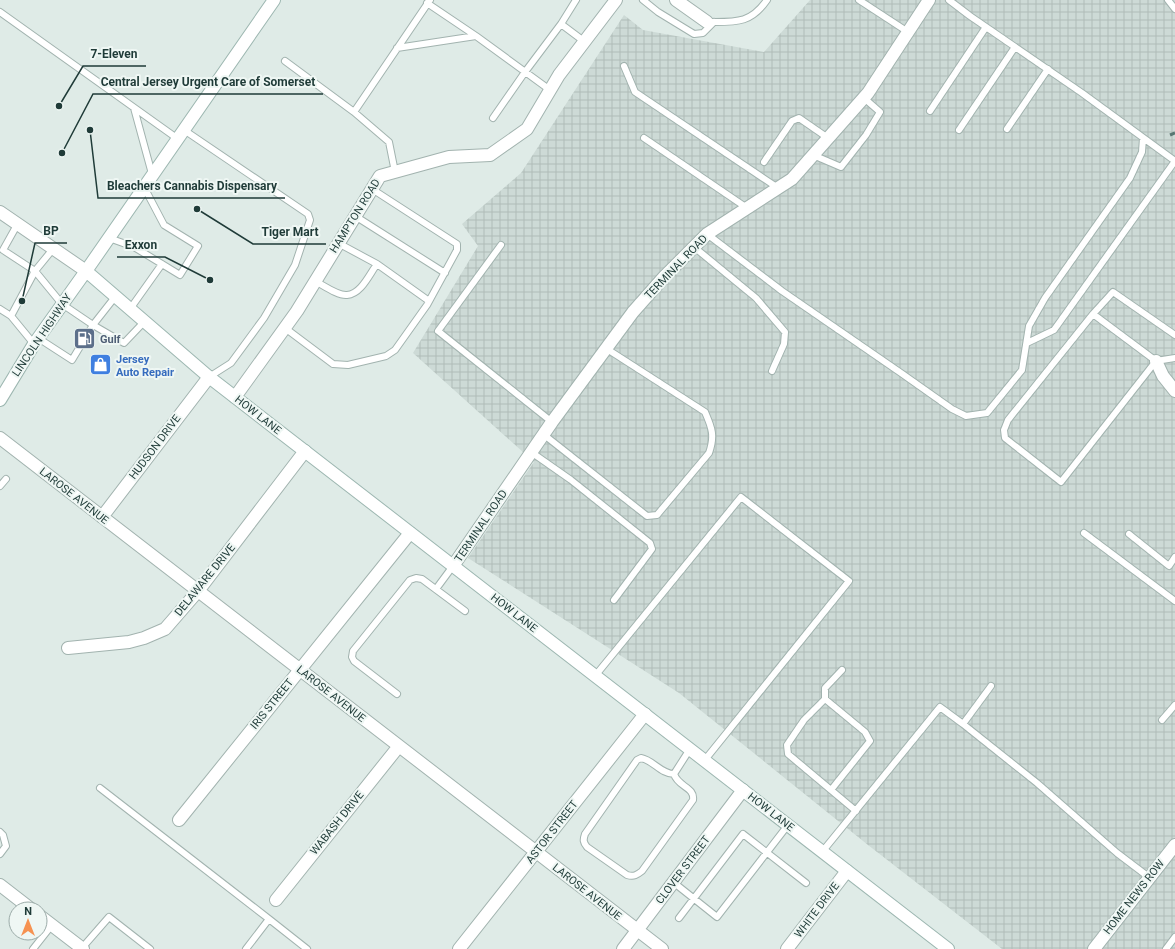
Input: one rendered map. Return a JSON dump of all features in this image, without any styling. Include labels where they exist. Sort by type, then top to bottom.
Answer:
[{"type":"street","name":"LINCOLN HIGHWAY","points":[[0,398],[36,341],[274,0]]},
{"type":"street","name":"HAMPTON ROAD","points":[[235,397],[285,328],[316,281],[380,176],[449,157],[490,154],[527,129],[560,75],[616,0]]},
{"type":"street","points":[[676,0],[710,22]]},
{"type":"street","name":"TERMINAL ROAD","points":[[453,566],[543,434],[634,312],[664,277],[707,234],[792,179],[864,98],[929,0]]},
{"type":"street","name":"HOW LANE","points":[[0,212],[86,271],[209,377],[945,948]]},
{"type":"street","points":[[1156,361],[1163,376],[1175,392]]},
{"type":"street","name":"HUDSON DRIVE","points":[[102,517],[209,377]]},
{"type":"street","name":"LAROSE AVENUE","points":[[0,438],[662,949]]},
{"type":"street","name":"DELAWARE DRIVE","points":[[68,648],[129,642],[166,629],[198,591],[304,451]]},
{"type":"street","name":"IRIS STREET","points":[[179,820],[410,533]]},
{"type":"street","name":"ASTOR STREET","points":[[459,949],[645,714]]},
{"type":"street","name":"WABASH DRIVE","points":[[276,900],[399,746]]},
{"type":"street","name":"CLOVER STREET","points":[[623,949],[743,790]]},
{"type":"street","name":"HOME NEWS ROW","points":[[1094,949],[1175,845]]},
{"type":"street","name":"WHITE DRIVE","points":[[787,949],[847,871]]},
{"type":"street","points":[[0,885],[21,901]]},
{"type":"street","points":[[48,922],[82,949]]},
{"type":"lane","points":[[493,118],[561,24],[576,0]]},
{"type":"lane","points":[[643,0],[658,12],[694,34],[703,33],[710,22],[740,21],[747,19],[757,12],[767,0]]},
{"type":"lane","points":[[859,0],[908,32]]},
{"type":"lane","points":[[949,0],[1048,69],[1174,161],[1054,330],[1027,343]]},
{"type":"lane","points":[[1168,0],[1175,9]]},
{"type":"lane","points":[[354,112],[428,2],[550,90]]},
{"type":"lane","points":[[0,12],[134,108],[181,134],[308,214],[310,220],[295,265],[264,318],[230,363],[209,377]]},
{"type":"lane","points":[[561,24],[585,42]]},
{"type":"lane","points":[[930,111],[986,27]]},
{"type":"lane","points":[[397,48],[476,36]]},
{"type":"lane","points":[[960,130],[1015,47]]},
{"type":"lane","points":[[285,62],[354,112],[390,142],[396,172]]},
{"type":"lane","points":[[624,66],[635,92],[778,188]]},
{"type":"lane","points":[[1007,128],[1048,69]]},
{"type":"lane","points":[[813,155],[841,167],[866,135],[880,112],[864,98]]},
{"type":"lane","points":[[134,108],[152,176]]},
{"type":"lane","points":[[764,162],[792,121],[799,118],[828,138]]},
{"type":"lane","points":[[644,138],[747,208]]},
{"type":"lane","points":[[707,234],[782,291],[901,372],[952,409],[966,416],[987,413],[1022,370],[1029,326],[1044,298],[1130,178],[1142,152],[1143,138]]},
{"type":"lane","points":[[109,238],[134,247],[180,275],[198,246],[164,225],[144,187]]},
{"type":"lane","points":[[285,328],[333,364],[348,365],[386,356],[395,350],[429,301],[458,250],[458,244],[372,189]]},
{"type":"lane","points":[[355,216],[445,273]]},
{"type":"lane","points":[[17,225],[1,252],[35,271],[62,304],[124,343],[144,322]]},
{"type":"lane","points":[[338,243],[377,264],[429,301]]},
{"type":"lane","points":[[501,245],[438,331],[552,422]]},
{"type":"lane","points":[[694,246],[756,298],[785,332],[784,344],[772,371]]},
{"type":"lane","points":[[11,316],[35,271],[53,249]]},
{"type":"lane","points":[[130,309],[162,264]]},
{"type":"lane","points":[[316,281],[336,293],[346,295],[359,290],[377,264]]},
{"type":"lane","points":[[1175,335],[1113,292],[1093,314],[1008,420],[1004,430],[1006,438],[1061,482],[1156,361],[1175,358]]},
{"type":"lane","points":[[0,309],[11,316],[36,341],[72,360],[93,324],[115,297]]},
{"type":"lane","points":[[1093,314],[1156,361]]},
{"type":"lane","points":[[543,434],[647,516],[657,515],[709,453],[712,442],[712,428],[705,412],[607,348]]},
{"type":"lane","points":[[531,452],[571,480],[650,543],[652,549],[614,600]]},
{"type":"lane","points":[[0,486],[6,479]]},
{"type":"lane","points":[[595,676],[741,497],[747,501],[849,581],[704,761]]},
{"type":"lane","points":[[1084,533],[1175,601]]},
{"type":"lane","points":[[1129,534],[1169,566],[1175,557]]},
{"type":"lane","points":[[436,589],[453,566]]},
{"type":"lane","points":[[397,694],[354,661],[352,656],[353,651],[410,580],[416,578],[422,579],[465,611]]},
{"type":"lane","points":[[842,670],[825,688],[825,699],[804,720],[787,745],[788,754],[856,811]]},
{"type":"lane","points":[[963,724],[991,686]]},
{"type":"lane","points":[[825,699],[865,732],[870,741],[831,790]]},
{"type":"lane","points":[[1162,720],[1175,705]]},
{"type":"lane","points":[[822,852],[940,707],[1037,783],[1117,853],[1150,878]]},
{"type":"lane","points":[[674,774],[690,749]]},
{"type":"lane","points":[[641,758],[646,759],[668,774],[674,774],[676,780],[694,795],[693,800],[638,875],[628,875],[587,847],[584,843],[585,834],[637,760],[641,758]]},
{"type":"lane","points":[[100,788],[307,949]]},
{"type":"lane","points":[[673,882],[717,917],[768,853],[788,825]]},
{"type":"lane","points":[[0,832],[3,835],[6,846],[0,854]]},
{"type":"lane","points":[[679,918],[743,834],[806,883]]},
{"type":"lane","points":[[82,949],[109,917],[150,949]]},
{"type":"lane","points":[[246,949],[269,919]]},
{"type":"lane","points":[[34,949],[52,925]]},
{"type":"lane","points":[[1166,949],[1175,937]]},
{"type":"shaded area","points":[[810,0],[1175,0],[1175,949],[1002,949],[868,845],[679,693],[468,558],[534,462],[413,353],[478,246],[462,224],[521,173],[624,15],[643,30],[764,52]]},
{"type":"railway","points":[[1170,135],[1175,133]]},
{"type":"place","name":"7-Eleven","points":[[59,106]]},
{"type":"place","name":"Bleachers Cannabis Dispensary","points":[[90,130]]},
{"type":"place","name":"Central Jersey Urgent Care of Somerset","points":[[62,153]]},
{"type":"place","name":"Tiger Mart","points":[[197,209]]},
{"type":"place","name":"Exxon","points":[[210,280]]},
{"type":"place","name":"BP","points":[[22,301]]},
{"type":"place","name":"Gulf","points":[[84,339]]},
{"type":"place","name":"Jersey Auto Repair","points":[[100,365]]}]
